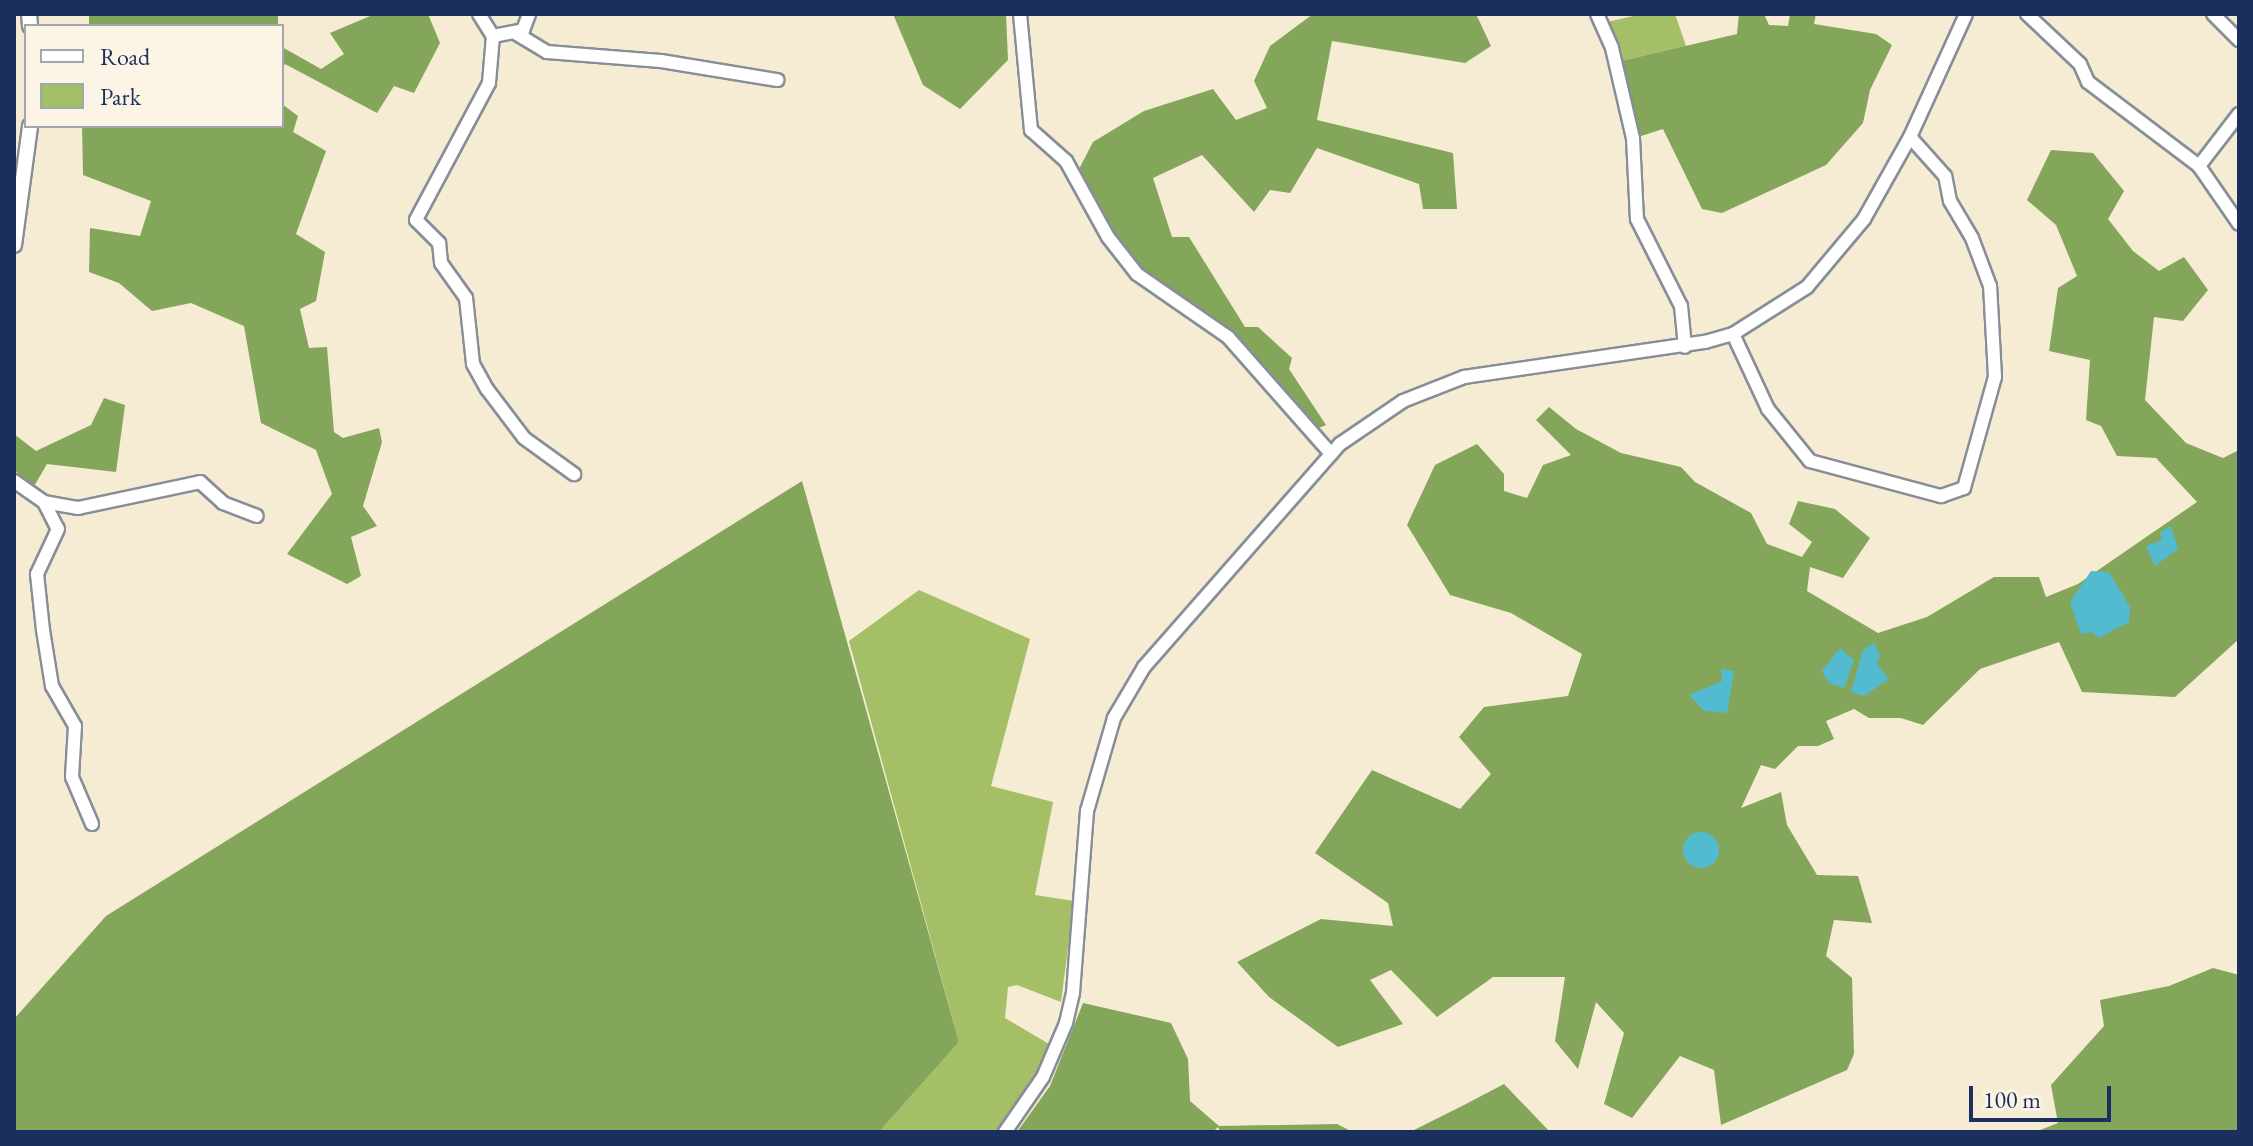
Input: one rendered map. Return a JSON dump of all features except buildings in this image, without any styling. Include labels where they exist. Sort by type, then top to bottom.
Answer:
[{"type":"main road","points":[[14,245],[30,128]]},
{"type":"street","points":[[479,14],[493,36],[489,83],[416,220],[439,243],[441,263],[466,298],[473,364],[487,389],[524,438],[574,474]]},
{"type":"street","points":[[517,34],[529,22],[529,14]]},
{"type":"street","points":[[1020,14],[1031,130],[1066,161],[1108,237],[1137,274],[1228,337],[1331,454]]},
{"type":"street","points":[[1597,14],[1612,48],[1633,138],[1637,219],[1681,306],[1685,347]]},
{"type":"street","points":[[1005,1132],[1043,1077],[1066,1023],[1073,993],[1087,811],[1114,718],[1144,667],[1331,454],[1360,427],[1431,387],[1464,377],[1685,347],[1733,334],[1826,270],[1864,219],[1910,137],[1966,14]]},
{"type":"street","points":[[2027,14],[2080,64],[2088,82],[2199,166],[2239,224]]},
{"type":"street","points":[[2217,18],[2234,14]]},
{"type":"street","points":[[2217,18],[2239,40]]},
{"type":"street","points":[[493,36],[517,34],[547,52],[661,61],[777,80]]},
{"type":"street","points":[[2199,166],[2239,114]]},
{"type":"street","points":[[1733,334],[1768,409],[1810,461],[1941,496],[1964,488],[1995,377],[1990,286],[1972,238],[1950,201],[1945,176],[1910,137]]},
{"type":"street","points":[[14,481],[44,502],[78,508],[200,482],[223,503],[257,516]]},
{"type":"street","points":[[44,502],[58,529],[37,574],[43,630],[52,686],[75,726],[72,777],[92,824]]},
{"type":"green space","points":[[89,14],[278,14],[278,24],[89,24]]},
{"type":"green space","points":[[375,14],[428,14],[440,43],[414,93],[394,86],[377,113],[284,66],[284,48],[321,69],[344,54],[330,33]]},
{"type":"green space","points":[[893,14],[1006,14],[1008,60],[960,109],[923,85]]},
{"type":"green space","points":[[1313,14],[1476,14],[1491,46],[1465,63],[1332,41],[1317,120],[1453,153],[1457,209],[1423,209],[1419,184],[1317,148],[1290,193],[1270,190],[1254,212],[1202,155],[1153,178],[1172,237],[1189,237],[1245,327],[1258,327],[1292,358],[1289,369],[1326,425],[1316,429],[1231,334],[1141,271],[1111,231],[1078,171],[1093,142],[1144,111],[1213,89],[1236,120],[1267,108],[1254,81],[1270,46]]},
{"type":"green space","points":[[1642,14],[1675,14],[1686,46],[1621,61],[1607,22]]},
{"type":"green space","points":[[1739,14],[1764,14],[1769,25],[1788,26],[1790,14],[1816,14],[1814,24],[1876,34],[1892,45],[1870,90],[1863,123],[1826,165],[1722,213],[1702,209],[1663,129],[1638,137],[1621,61],[1737,34]]},
{"type":"green space","points":[[284,106],[298,116],[293,132],[326,151],[296,234],[325,252],[316,301],[300,309],[309,348],[327,347],[334,432],[343,438],[379,428],[382,442],[363,506],[377,526],[351,537],[361,576],[347,584],[287,554],[332,494],[316,450],[261,423],[244,326],[191,303],[152,311],[119,283],[89,272],[90,228],[140,236],[151,201],[83,175],[82,128],[284,128]]},
{"type":"green space","points":[[2051,150],[2093,153],[2124,191],[2108,219],[2133,251],[2159,271],[2184,257],[2208,290],[2183,321],[2154,317],[2145,400],[2186,443],[2223,458],[2239,450],[2239,639],[2175,697],[2082,692],[2059,642],[1980,669],[1923,725],[1901,718],[1869,718],[1854,709],[1826,721],[1834,739],[1818,746],[1798,746],[1775,769],[1761,765],[1741,808],[1781,792],[1787,825],[1817,875],[1858,876],[1872,923],[1834,920],[1826,956],[1852,978],[1854,1054],[1847,1070],[1721,1125],[1714,1070],[1680,1056],[1632,1118],[1604,1104],[1624,1033],[1596,1002],[1578,1069],[1555,1041],[1565,977],[1493,977],[1437,1017],[1391,970],[1370,980],[1403,1024],[1338,1047],[1269,997],[1237,962],[1321,919],[1393,926],[1388,903],[1315,853],[1372,770],[1460,809],[1491,774],[1459,737],[1484,707],[1568,696],[1582,654],[1511,613],[1450,595],[1407,525],[1435,465],[1477,444],[1504,474],[1504,491],[1527,498],[1543,465],[1571,455],[1536,420],[1549,407],[1576,429],[1621,453],[1681,467],[1695,482],[1751,513],[1767,544],[1802,557],[1812,542],[1789,524],[1798,501],[1835,509],[1870,538],[1843,578],[1810,567],[1807,591],[1878,633],[1927,617],[1994,577],[2039,577],[2046,597],[2078,584],[2197,502],[2156,458],[2117,456],[2101,426],[2086,420],[2090,360],[2049,351],[2058,288],[2077,276],[2056,225],[2027,200]]},
{"type":"green space","points":[[104,398],[125,405],[116,472],[47,464],[33,488],[14,470],[14,434],[36,451],[91,425]]},
{"type":"green space","points":[[802,481],[959,1042],[879,1132],[14,1132],[14,1019],[106,916]]},
{"type":"green space","points":[[919,590],[1030,639],[991,786],[1053,802],[1035,895],[1074,901],[1061,1002],[1017,985],[1008,987],[1005,1018],[1049,1044],[1032,1083],[996,1132],[879,1132],[959,1042],[849,641]]},
{"type":"green space","points":[[2213,968],[2239,975],[2239,1132],[2035,1132],[2058,1123],[2051,1085],[2104,1026],[2100,1000],[2169,986]]},
{"type":"green space","points":[[1083,1003],[1171,1023],[1188,1059],[1190,1101],[1219,1126],[1337,1124],[1353,1132],[1220,1132],[1218,1127],[1213,1132],[1017,1132],[1050,1086]]},
{"type":"green space","points":[[1504,1084],[1550,1132],[1410,1132],[1464,1105]]},
{"type":"water","points":[[2171,526],[2178,549],[2155,566],[2146,546],[2162,540],[2160,532]]},
{"type":"water","points":[[2091,571],[2109,572],[2130,607],[2129,622],[2099,638],[2092,632],[2081,634],[2070,602]]},
{"type":"water","points":[[1874,643],[1880,655],[1877,664],[1889,679],[1864,696],[1851,692],[1863,650]]},
{"type":"water","points":[[1840,648],[1854,660],[1844,688],[1829,683],[1822,671]]},
{"type":"water","points":[[1721,669],[1734,671],[1727,713],[1704,711],[1689,695],[1722,681]]},
{"type":"water","points":[[1701,832],[1714,837],[1719,850],[1714,863],[1701,868],[1688,863],[1683,850],[1688,837]]}]
